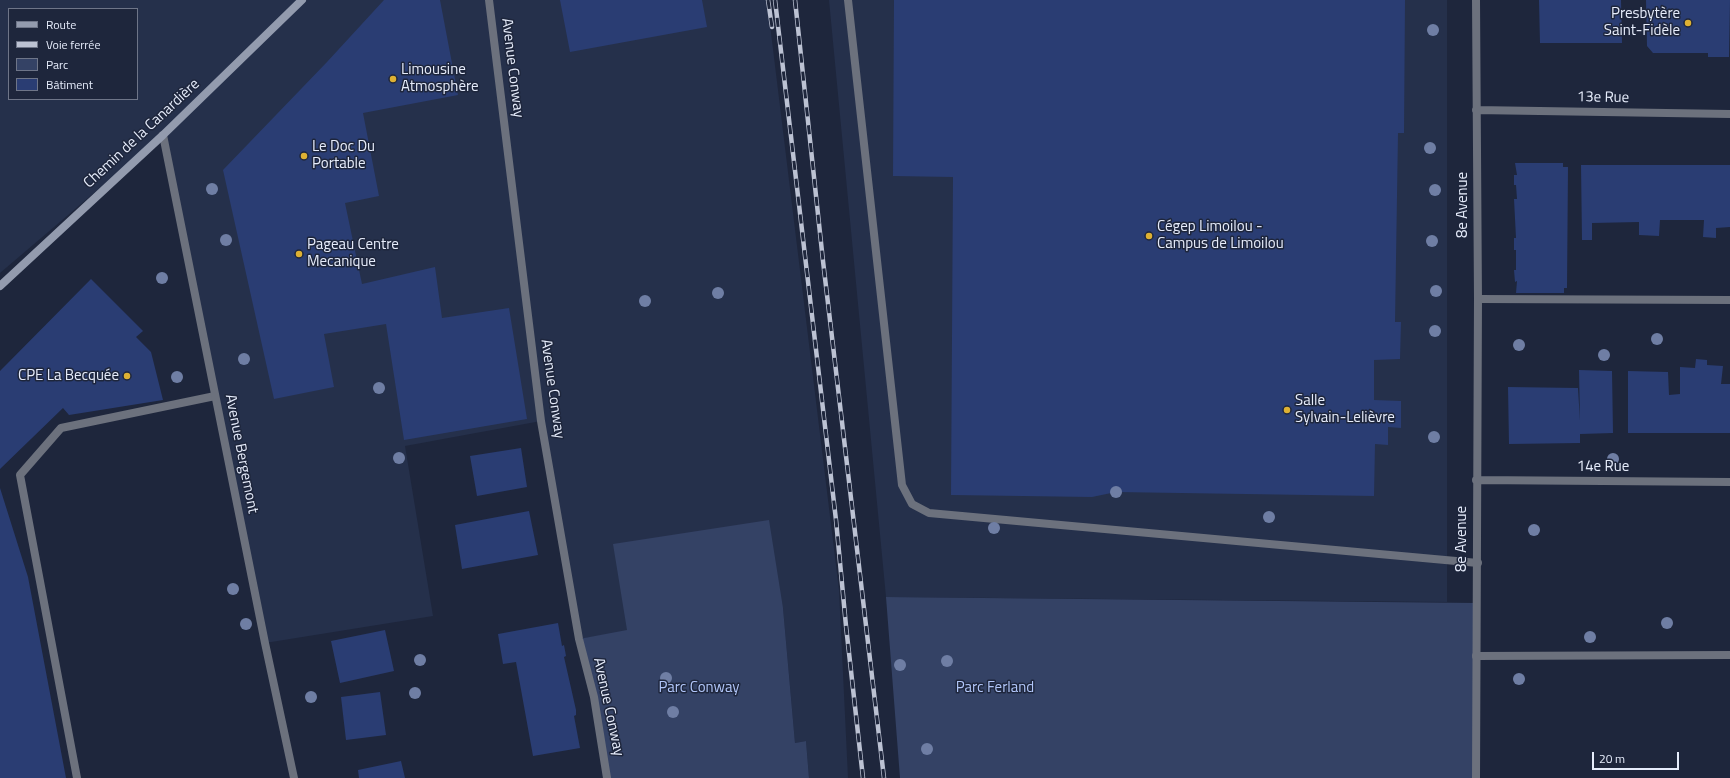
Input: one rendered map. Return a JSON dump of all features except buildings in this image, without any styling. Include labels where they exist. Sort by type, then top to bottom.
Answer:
[{"type":"main road","name":"Chemin de la Canardière","points":[[0,286],[163,135],[302,0]]},
{"type":"street","name":"Avenue Conway","points":[[489,0],[541,421],[578,639],[594,697],[608,778]]},
{"type":"street","points":[[848,0],[902,484],[912,504],[929,513],[1478,563]]},
{"type":"street","name":"8e Avenue","points":[[1476,0],[1478,299],[1476,480],[1478,563],[1476,778]]},
{"type":"street","name":"13e Rue","points":[[1476,110],[1730,114]]},
{"type":"street","name":"Avenue Bergemont","points":[[163,135],[265,643],[294,778]]},
{"type":"street","points":[[1478,299],[1730,300]]},
{"type":"street","points":[[78,778],[20,475],[61,428],[215,396]]},
{"type":"street","name":"14e Rue","points":[[1476,480],[1730,482]]},
{"type":"street","points":[[1476,656],[1730,655]]},
{"type":"shaded area","points":[[0,0],[767,0],[839,590],[848,778],[809,778],[806,741],[795,743],[783,608],[579,639],[541,421],[405,446],[433,616],[265,643],[162,135],[0,273]]},
{"type":"shaded area","name":"Cégep Limoilou - Campus de Limoilou","points":[[829,0],[1447,0],[1447,602],[886,597]]},
{"type":"green space","name":"Parc Conway","points":[[769,520],[783,608],[795,743],[806,741],[809,778],[607,778],[579,639],[627,630],[613,544]]},
{"type":"green space","name":"Parc Ferland","points":[[886,597],[1476,603],[1476,778],[900,778]]},
{"type":"railway","points":[[768,0],[772,27]]},
{"type":"railway","points":[[775,0],[836,520],[863,778]]},
{"type":"railway","points":[[795,0],[823,261],[884,778]]},
{"type":"place","name":"Presbytère Saint-Fidèle","points":[[1688,23]]},
{"type":"place","name":"Limousine Atmosphère","points":[[393,79]]},
{"type":"place","name":"Le Doc Du Portable","points":[[304,156]]},
{"type":"place","name":"Cégep Limoilou - Campus de Limoilou","points":[[1149,236]]},
{"type":"place","name":"Pageau Centre Mecanique","points":[[299,254]]},
{"type":"place","name":"CPE La Becquée","points":[[127,376]]},
{"type":"place","name":"Salle Sylvain-Lelièvre","points":[[1287,410]]}]
